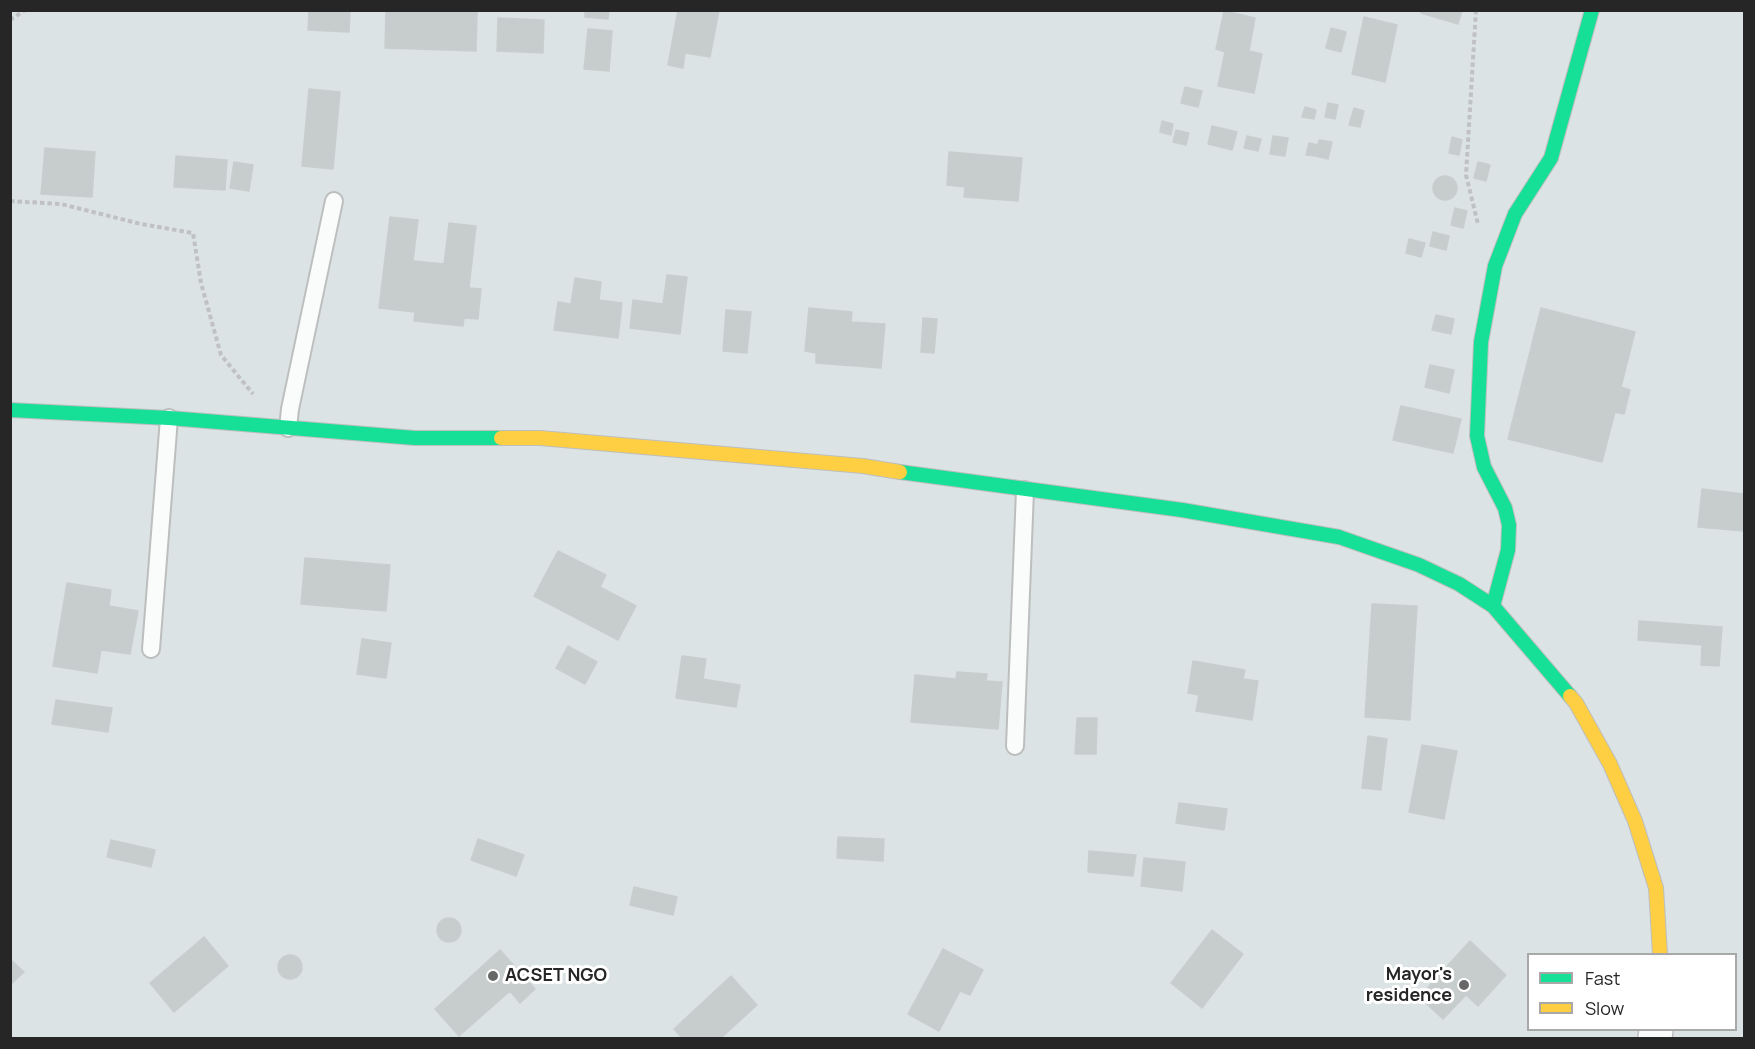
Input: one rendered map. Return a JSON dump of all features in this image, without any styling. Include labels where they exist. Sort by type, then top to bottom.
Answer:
[{"type":"street","points":[[1493,606],[1508,550],[1509,525],[1505,508],[1484,467],[1477,436],[1481,342],[1495,266],[1515,214],[1551,158],[1592,10]]},
{"type":"street","points":[[10,410],[169,418],[416,438],[540,438],[863,466],[1182,510],[1339,537],[1419,565],[1459,584],[1493,606],[1576,703],[1610,764],[1635,821],[1656,888],[1660,953]]},
{"type":"lane","points":[[288,428],[290,409],[334,201]]},
{"type":"lane","points":[[151,649],[169,418]]},
{"type":"lane","points":[[1015,746],[1025,490]]},
{"type":"path","points":[[10,20],[25,10]]},
{"type":"path","points":[[1476,10],[1466,175],[1478,227],[1495,266]]},
{"type":"path","points":[[10,201],[61,204],[141,224],[193,233],[201,283],[221,355],[254,396],[290,409]]},
{"type":"building","points":[[309,10],[350,10],[349,32],[308,30]]},
{"type":"building","points":[[386,10],[477,12],[476,51],[385,48]]},
{"type":"building","points":[[585,10],[609,10],[608,19],[585,17]]},
{"type":"building","points":[[678,10],[719,10],[710,57],[685,53],[683,68],[668,65]]},
{"type":"building","points":[[1422,10],[1462,10],[1458,24],[1421,13]]},
{"type":"building","points":[[1224,11],[1255,18],[1249,51],[1262,54],[1254,93],[1218,86],[1225,52],[1216,49]]},
{"type":"building","points":[[1364,17],[1397,25],[1385,82],[1352,74]]},
{"type":"building","points":[[498,18],[544,20],[543,53],[497,51]]},
{"type":"building","points":[[1331,28],[1346,32],[1341,52],[1326,48]]},
{"type":"building","points":[[588,29],[612,31],[609,71],[584,69]]},
{"type":"building","points":[[1185,87],[1202,91],[1198,107],[1181,103]]},
{"type":"building","points":[[309,89],[340,92],[333,169],[302,166]]},
{"type":"building","points":[[1328,103],[1338,105],[1335,119],[1325,117]]},
{"type":"building","points":[[1305,107],[1316,110],[1314,119],[1302,117]]},
{"type":"building","points":[[1354,108],[1364,111],[1360,127],[1349,125]]},
{"type":"building","points":[[1162,121],[1173,124],[1171,135],[1160,132]]},
{"type":"building","points":[[1212,126],[1237,132],[1232,150],[1208,144]]},
{"type":"building","points":[[1176,130],[1189,133],[1186,145],[1173,142]]},
{"type":"building","points":[[1247,136],[1261,139],[1258,151],[1244,148]]},
{"type":"building","points":[[1273,136],[1288,138],[1285,156],[1270,154]]},
{"type":"building","points":[[1452,137],[1462,140],[1459,155],[1449,153]]},
{"type":"building","points":[[1319,140],[1332,142],[1328,159],[1315,156]]},
{"type":"building","points":[[1309,143],[1318,145],[1315,156],[1306,155]]},
{"type":"building","points":[[45,148],[95,152],[92,197],[41,194]]},
{"type":"building","points":[[949,152],[1022,158],[1018,201],[964,197],[965,187],[947,185]]},
{"type":"building","points":[[176,156],[227,160],[225,190],[174,187]]},
{"type":"building","points":[[234,162],[253,165],[249,191],[230,188]]},
{"type":"building","points":[[1478,162],[1490,165],[1486,181],[1474,178]]},
{"type":"building","points":[[1445,176],[1453,180],[1457,188],[1453,196],[1445,200],[1437,196],[1433,188],[1437,180]]},
{"type":"building","points":[[1455,208],[1467,211],[1463,228],[1451,225]]},
{"type":"building","points":[[390,217],[418,220],[413,261],[444,264],[449,223],[476,226],[469,288],[481,289],[478,319],[464,318],[463,326],[414,321],[415,312],[379,308]]},
{"type":"building","points":[[1433,232],[1449,236],[1446,250],[1430,246]]},
{"type":"building","points":[[1409,239],[1425,243],[1421,257],[1406,253]]},
{"type":"building","points":[[667,275],[687,277],[680,334],[630,328],[633,300],[663,304]]},
{"type":"building","points":[[575,278],[601,282],[599,300],[622,303],[618,338],[554,330],[558,302],[571,304]]},
{"type":"building","points":[[809,308],[852,312],[851,322],[885,324],[881,368],[816,363],[816,353],[805,351]]},
{"type":"building","points":[[1541,308],[1635,332],[1621,387],[1630,390],[1624,414],[1615,412],[1602,462],[1508,439]]},
{"type":"building","points":[[726,310],[751,312],[747,353],[723,351]]},
{"type":"building","points":[[1436,315],[1454,319],[1451,334],[1432,330]]},
{"type":"building","points":[[923,318],[937,319],[934,353],[921,352]]},
{"type":"building","points":[[1430,365],[1454,370],[1449,393],[1425,387]]},
{"type":"building","points":[[1401,406],[1461,419],[1453,453],[1393,440]]},
{"type":"building","points":[[1702,489],[1744,494],[1744,531],[1698,527]]},
{"type":"building","points":[[558,551],[606,575],[600,587],[636,606],[618,640],[534,596]]},
{"type":"building","points":[[305,558],[390,565],[386,611],[301,604]]},
{"type":"building","points":[[67,583],[111,590],[109,606],[138,611],[130,654],[101,650],[97,673],[53,666]]},
{"type":"building","points":[[1372,604],[1417,606],[1410,720],[1365,717]]},
{"type":"building","points":[[1639,621],[1722,627],[1719,666],[1701,665],[1702,645],[1638,640]]},
{"type":"building","points":[[362,639],[391,643],[386,678],[357,674]]},
{"type":"building","points":[[568,646],[597,662],[585,684],[556,668]]},
{"type":"building","points":[[682,656],[706,659],[703,679],[740,685],[736,707],[676,698]]},
{"type":"building","points":[[1193,661],[1245,670],[1243,679],[1258,681],[1252,720],[1196,711],[1199,695],[1188,693]]},
{"type":"building","points":[[957,672],[987,674],[986,681],[1002,682],[998,729],[911,722],[915,675],[956,679]]},
{"type":"building","points":[[56,700],[112,708],[108,732],[52,724]]},
{"type":"building","points":[[1077,718],[1097,718],[1096,754],[1075,754]]},
{"type":"building","points":[[1368,736],[1387,739],[1381,790],[1362,788]]},
{"type":"building","points":[[1422,745],[1457,751],[1444,819],[1409,812]]},
{"type":"building","points":[[1179,803],[1227,809],[1224,830],[1176,823]]},
{"type":"building","points":[[838,837],[884,839],[883,861],[837,858]]},
{"type":"building","points":[[478,839],[524,855],[516,876],[471,860]]},
{"type":"building","points":[[111,840],[155,850],[151,867],[107,857]]},
{"type":"building","points":[[1089,851],[1136,855],[1133,876],[1088,872]]},
{"type":"building","points":[[1144,858],[1185,862],[1182,891],[1141,886]]},
{"type":"building","points":[[634,887],[677,897],[673,915],[630,905]]},
{"type":"building","points":[[449,918],[457,922],[461,930],[457,938],[449,942],[441,938],[437,930],[441,922]]},
{"type":"building","points":[[1212,930],[1243,954],[1202,1008],[1171,983]]},
{"type":"building","points":[[204,937],[228,966],[174,1012],[150,983]]},
{"type":"building","name":"Mayor's residence","points":[[1470,941],[1506,975],[1478,1006],[1466,995],[1443,1019],[1419,997]]},
{"type":"building","points":[[943,949],[983,970],[970,995],[960,991],[939,1031],[908,1014]]},
{"type":"building","points":[[500,950],[535,989],[520,1003],[510,991],[459,1036],[435,1009]]},
{"type":"building","points":[[290,955],[298,959],[302,967],[298,975],[290,979],[282,975],[278,967],[282,959]]},
{"type":"building","points":[[10,959],[24,972],[10,985]]},
{"type":"building","points":[[731,976],[757,1005],[721,1038],[682,1038],[674,1029]]},
{"type":"traffic: fast","points":[[1493,606],[1508,550],[1509,525],[1505,508],[1484,467],[1477,436],[1481,342],[1495,266],[1515,214],[1551,158],[1592,10]]},
{"type":"traffic: fast","points":[[10,410],[169,418],[415,438],[501,438]]},
{"type":"traffic: fast","points":[[900,472],[1182,510],[1339,537],[1419,565],[1459,584],[1493,606],[1570,696]]},
{"type":"traffic: slow","points":[[501,438],[540,438],[863,466],[900,472]]},
{"type":"traffic: slow","points":[[1570,696],[1610,764],[1635,821],[1656,888],[1660,953]]},
{"type":"place","name":"ACSET NGO","points":[[493,976]]},
{"type":"place","name":"Mayor's residence","points":[[1464,985]]}]
